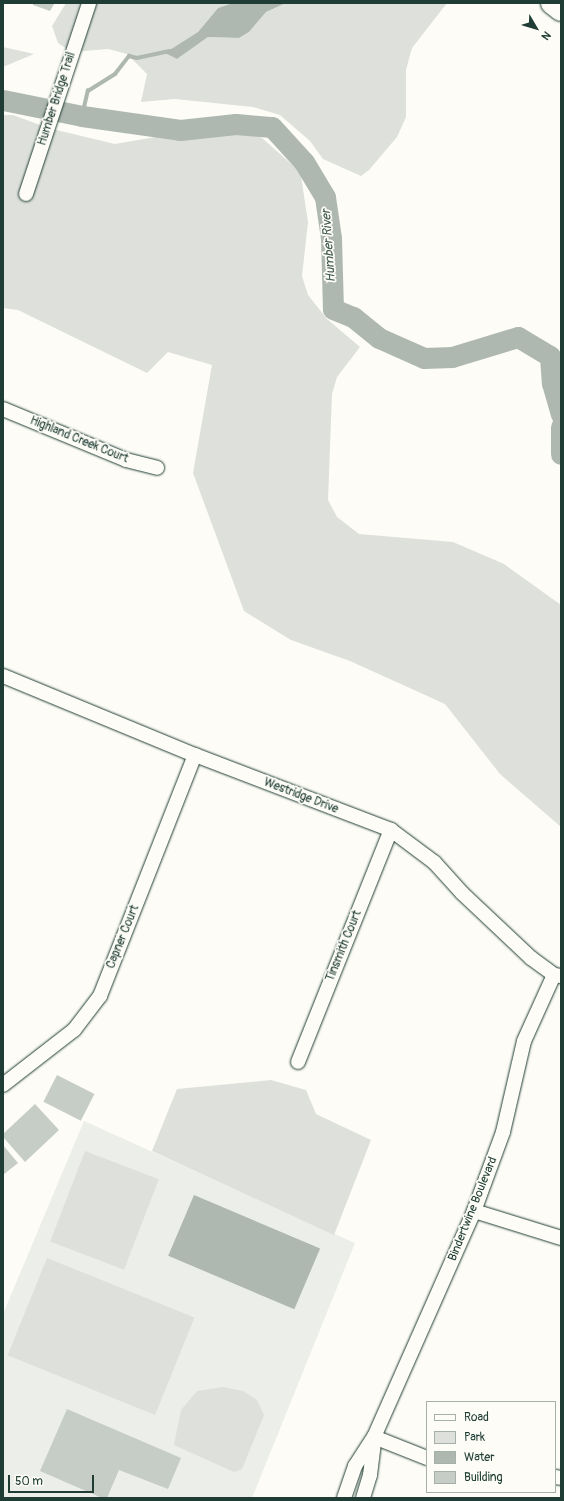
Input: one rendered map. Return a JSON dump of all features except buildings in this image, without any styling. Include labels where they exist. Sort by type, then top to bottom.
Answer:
[{"type":"main road","points":[[552,3],[561,10]]},
{"type":"street","name":"Humber Bridge Trail","points":[[26,194],[88,3]]},
{"type":"street","name":"Highland Creek Court","points":[[3,409],[126,460],[156,468]]},
{"type":"street","name":"Westridge Drive","points":[[3,676],[196,755],[391,830],[434,862],[462,893],[525,953],[558,975]]},
{"type":"street","name":"Capner Court","points":[[3,1085],[74,1030],[100,996],[196,755]]},
{"type":"street","name":"Tinsmith Court","points":[[298,1062],[391,830]]},
{"type":"street","name":"Bindertwine Boulevard","points":[[344,1498],[355,1466],[374,1437],[474,1211],[503,1132],[524,1041],[558,975]]},
{"type":"street","points":[[474,1211],[561,1238]]},
{"type":"street","name":"Bindertwine Boulevard","points":[[363,1498],[370,1475],[374,1437]]},
{"type":"street","points":[[374,1437],[426,1458]]},
{"type":"shaded area","points":[[84,1121],[355,1243],[252,1498],[3,1498],[3,1314]]},
{"type":"green space","points":[[66,3],[233,3],[218,8],[198,32],[166,53],[177,59],[208,37],[239,38],[249,32],[266,12],[286,3],[447,3],[412,48],[406,70],[406,117],[397,137],[369,170],[361,176],[323,159],[310,141],[280,115],[253,107],[175,99],[141,102],[147,74],[127,54],[108,49],[72,52],[58,43],[52,26]]},
{"type":"green space","points":[[3,47],[34,54],[3,67]]},
{"type":"green space","points":[[3,115],[13,115],[48,128],[115,144],[196,130],[241,131],[262,138],[298,170],[301,176],[308,222],[302,276],[308,295],[327,319],[360,347],[337,377],[332,394],[328,500],[337,517],[359,534],[453,542],[504,564],[561,605],[561,827],[500,774],[445,704],[350,661],[291,640],[244,611],[193,473],[212,365],[168,352],[147,373],[18,310],[3,308]]},
{"type":"green space","points":[[271,1080],[306,1090],[316,1114],[371,1140],[334,1235],[152,1151],[177,1089]]},
{"type":"green space","points":[[85,1151],[159,1179],[124,1270],[50,1242]]},
{"type":"green space","points":[[47,1258],[194,1318],[155,1415],[8,1355]]},
{"type":"green space","points":[[223,1387],[243,1391],[257,1400],[264,1415],[242,1469],[234,1472],[174,1445],[181,1410],[197,1391]]},
{"type":"water","points":[[233,3],[286,3],[266,12],[249,32],[239,38],[208,37],[177,59],[165,53],[198,32],[218,8]]},
{"type":"water","points":[[194,1195],[320,1249],[294,1309],[168,1256]]},
{"type":"waterway","points":[[82,116],[88,91],[115,74],[129,56],[137,58],[169,51]]},
{"type":"waterway","name":"Humber River","points":[[3,100],[82,116],[180,130],[236,124],[272,127],[304,162],[325,197],[331,238],[333,309],[353,317],[379,338],[424,358],[452,357],[518,337],[550,356],[552,383],[561,415]]},
{"type":"waterway","name":"Humber River","points":[[561,427],[561,454]]}]
